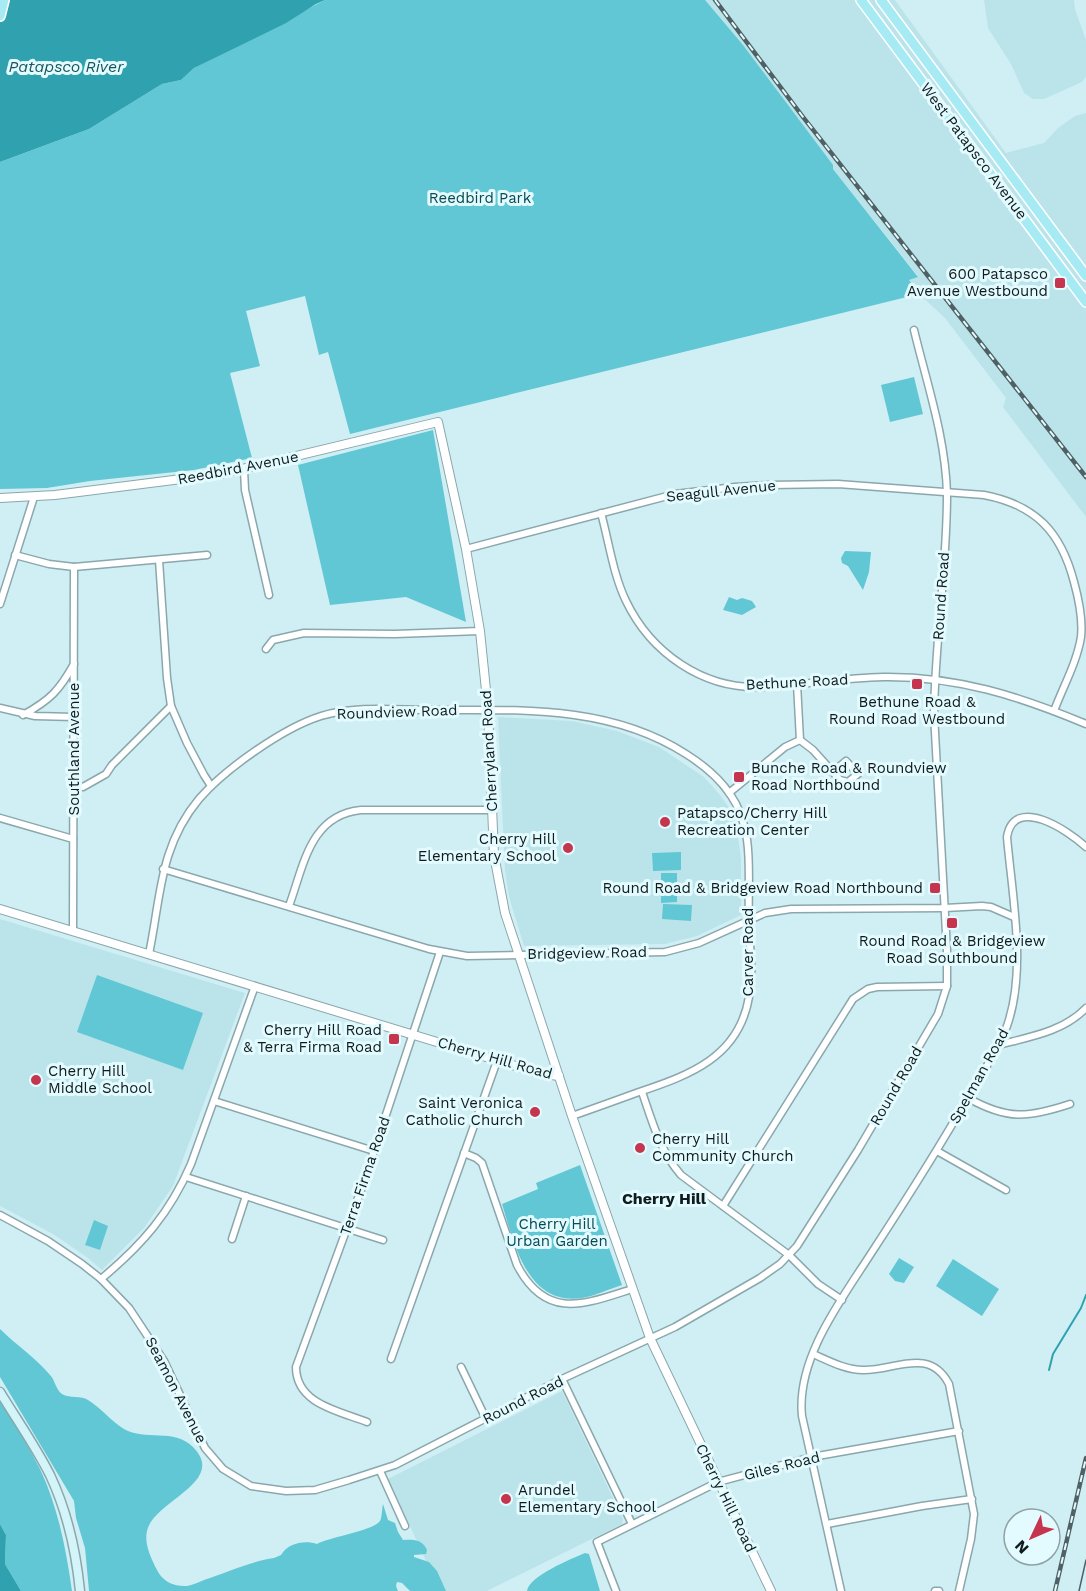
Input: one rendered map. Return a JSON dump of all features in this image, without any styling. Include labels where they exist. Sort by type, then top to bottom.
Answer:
[{"type":"main road","points":[[0,16],[4,0]]},
{"type":"main road","name":"West Patapsco Avenue","points":[[861,0],[1086,302]]},
{"type":"main road","name":"West Patapsco Avenue","points":[[881,0],[1086,276]]},
{"type":"main road","points":[[0,1392],[49,1474],[61,1500],[73,1546],[80,1591]]},
{"type":"street","name":"Round Road","points":[[273,1490],[315,1490],[396,1465],[562,1380],[690,1319],[780,1264],[789,1255],[858,1150],[938,1014],[947,986],[934,679],[946,494],[937,422],[914,330]]},
{"type":"street","name":"Reedbird Avenue","points":[[0,498],[34,497],[244,470],[438,422]]},
{"type":"street","name":"Cherryland Road","points":[[438,422],[466,549],[480,631],[488,710],[497,872],[505,913],[559,1076]]},
{"type":"street","points":[[244,470],[245,490],[268,595]]},
{"type":"street","name":"Seagull Avenue","points":[[466,549],[675,494],[769,485],[838,484],[946,494]]},
{"type":"street","points":[[946,494],[984,495],[1016,504],[1044,524],[1063,549],[1069,562],[1082,623],[1077,653],[1054,711]]},
{"type":"street","points":[[0,604],[3,586],[34,497]]},
{"type":"street","name":"Bethune Road","points":[[601,513],[625,600],[643,630],[666,654],[694,672],[725,684],[758,687],[884,677],[934,679],[997,691],[1086,724]]},
{"type":"street","points":[[15,555],[49,564],[74,567],[207,555]]},
{"type":"street","points":[[159,560],[171,706],[187,743],[212,786]]},
{"type":"street","name":"Southland Avenue","points":[[73,931],[74,567]]},
{"type":"street","points":[[266,649],[273,640],[304,633],[395,634],[480,631]]},
{"type":"street","points":[[23,715],[46,702],[56,692],[74,664]]},
{"type":"street","points":[[797,684],[800,740],[813,750],[833,772]]},
{"type":"street","points":[[73,785],[83,787],[106,774],[120,756],[171,706]]},
{"type":"street","points":[[0,708],[23,715],[74,717]]},
{"type":"street","name":"Roundview Road","points":[[149,954],[163,869],[179,828],[192,809],[212,786],[237,765],[285,732],[320,716],[356,711],[488,710],[574,714],[619,723],[663,740],[694,759],[729,793]]},
{"type":"street","points":[[729,793],[785,747],[800,740]]},
{"type":"street","name":"Carver Road","points":[[572,1116],[695,1072],[709,1063],[732,1039],[742,1023],[750,995],[751,978],[748,853],[743,820],[729,793]]},
{"type":"street","points":[[290,906],[309,849],[330,820],[350,811],[361,810],[493,810]]},
{"type":"street","name":"Spelman Road","points":[[842,1591],[801,1401],[804,1381],[813,1354],[842,1300],[937,1150],[998,1045],[1006,1027],[1016,992],[1017,969],[1007,837],[1011,823],[1019,817],[1043,821],[1063,829],[1086,847]]},
{"type":"street","points":[[0,818],[73,840]]},
{"type":"street","name":"Bridgeview Road","points":[[163,869],[440,952],[468,956],[665,952],[699,943],[775,910],[982,906],[991,907],[1014,917]]},
{"type":"street","name":"Cherry Hill Road","points":[[0,909],[497,1061],[542,1074],[559,1076],[650,1338],[771,1591]]},
{"type":"street","name":"Terra Firma Road","points":[[367,1422],[319,1403],[308,1396],[296,1376],[298,1361],[374,1151],[440,952]]},
{"type":"street","points":[[101,1279],[131,1254],[151,1232],[172,1203],[186,1177],[255,986]]},
{"type":"street","points":[[723,1206],[853,999],[868,989],[877,987],[947,986]]},
{"type":"street","points":[[998,1045],[1063,1025],[1086,1008]]},
{"type":"street","points":[[391,1359],[497,1061]]},
{"type":"street","points":[[642,1092],[659,1141],[681,1174],[789,1255],[819,1284],[842,1300]]},
{"type":"street","points":[[968,1098],[994,1112],[1008,1115],[1038,1113],[1070,1104]]},
{"type":"street","points":[[214,1101],[374,1151]]},
{"type":"street","points":[[937,1150],[1006,1190]]},
{"type":"street","points":[[464,1153],[482,1163],[517,1265],[534,1288],[557,1302],[576,1305],[632,1289]]},
{"type":"street","points":[[186,1177],[383,1240]]},
{"type":"street","points":[[232,1239],[246,1196]]},
{"type":"street","name":"Seamon Avenue","points":[[0,1215],[66,1252],[101,1279],[129,1308],[153,1342],[205,1448],[213,1459],[222,1469],[241,1481],[251,1486],[273,1490]]},
{"type":"street","points":[[813,1354],[842,1366],[861,1370],[913,1362],[927,1363],[940,1371],[949,1383],[972,1499],[973,1524],[959,1591]]},
{"type":"street","points":[[461,1367],[486,1419]]},
{"type":"street","points":[[562,1380],[632,1524]]},
{"type":"street","name":"Giles Road","points":[[616,1591],[597,1542],[718,1482],[812,1457],[959,1431]]},
{"type":"street","points":[[380,1471],[405,1526]]},
{"type":"street","points":[[826,1524],[972,1499]]},
{"type":"shaded area","points":[[699,0],[895,0],[1006,153],[1044,143],[1058,128],[1075,116],[1086,113],[1086,517],[1003,407],[1006,398],[945,318],[919,294],[908,280],[918,276]]},
{"type":"shaded area","points":[[984,0],[1074,0],[1086,40],[1086,77],[1082,82],[1044,99],[1033,99],[1024,93],[1011,64],[988,28]]},
{"type":"shaded area","name":"Cherry Hill Elementary School","points":[[498,717],[572,721],[617,731],[659,747],[704,777],[721,796],[736,823],[741,858],[741,915],[697,936],[665,944],[524,946],[509,897],[505,871]]},
{"type":"shaded area","points":[[0,919],[245,993],[173,1186],[144,1228],[102,1270],[53,1234],[0,1206]]},
{"type":"shaded area","name":"Arundel Elementary School","points":[[562,1391],[623,1519],[622,1524],[487,1591],[440,1591],[388,1479]]},
{"type":"green space","name":"Reedbird Park","points":[[325,0],[705,0],[743,45],[833,165],[833,169],[918,277],[909,280],[919,294],[350,434],[328,352],[319,355],[305,296],[246,311],[260,366],[230,373],[252,458],[194,470],[47,488],[0,489],[0,162],[89,129],[162,84],[181,80],[194,68]]},
{"type":"green space","points":[[914,377],[923,414],[890,422],[881,385]]},
{"type":"green space","points":[[433,430],[466,622],[406,597],[330,605],[298,465]]},
{"type":"green space","points":[[845,551],[871,552],[869,572],[863,590],[848,566],[842,563],[841,558]]},
{"type":"green space","points":[[729,597],[752,601],[756,607],[742,615],[723,610]]},
{"type":"green space","points":[[681,852],[681,870],[653,871],[652,853]]},
{"type":"green space","points":[[661,873],[677,873],[677,902],[661,903]]},
{"type":"green space","points":[[663,904],[692,905],[691,921],[662,919]]},
{"type":"green space","points":[[97,975],[203,1013],[183,1070],[77,1032]]},
{"type":"green space","name":"Cherry Hill Urban Garden","points":[[580,1165],[622,1285],[587,1297],[563,1298],[548,1292],[526,1269],[518,1253],[502,1204],[538,1189],[536,1183]]},
{"type":"green space","points":[[94,1220],[108,1226],[100,1250],[85,1245]]},
{"type":"green space","points":[[899,1258],[914,1267],[904,1283],[895,1281],[889,1274]]},
{"type":"green space","points":[[953,1259],[999,1289],[982,1316],[936,1286]]},
{"type":"green space","points":[[0,1329],[52,1377],[62,1394],[88,1400],[124,1429],[141,1434],[177,1438],[193,1447],[201,1459],[201,1471],[185,1491],[152,1520],[147,1531],[146,1541],[150,1556],[159,1574],[169,1582],[189,1586],[248,1564],[274,1558],[297,1544],[307,1542],[317,1544],[369,1528],[380,1521],[383,1504],[388,1520],[395,1523],[403,1540],[418,1541],[423,1544],[427,1550],[426,1554],[414,1555],[414,1557],[429,1562],[437,1571],[446,1591],[410,1591],[402,1583],[397,1582],[398,1591],[89,1591],[85,1548],[76,1518],[74,1501],[0,1377]]},
{"type":"green space","points":[[0,1400],[31,1451],[52,1498],[72,1591],[21,1591],[5,1564],[6,1535],[0,1524]]},
{"type":"green space","points":[[585,1553],[589,1554],[600,1591],[527,1591],[529,1585],[543,1574]]},
{"type":"water","name":"Patapsco River","points":[[0,0],[325,0],[286,23],[194,68],[181,80],[162,84],[89,129],[0,162]]},
{"type":"water","points":[[0,1524],[6,1535],[5,1564],[21,1591],[0,1591]]},
{"type":"waterway","points":[[1049,1370],[1053,1354],[1081,1308],[1086,1295]]},
{"type":"tram line","points":[[1079,1591],[1086,1560]]},
{"type":"railway","points":[[715,0],[803,117],[1086,477]]},
{"type":"railway","points":[[1055,1591],[1086,1458]]},
{"type":"place","name":"600 Patapsco Avenue Westbound","points":[[1060,283]]},
{"type":"place","name":"Bethune Road & Round Road Westbound","points":[[917,684]]},
{"type":"place","name":"Bunche Road & Roundview Road Northbound","points":[[739,777]]},
{"type":"place","name":"Patapsco/Cherry Hill Recreation Center","points":[[665,822]]},
{"type":"place","name":"Cherry Hill Elementary School","points":[[568,848]]},
{"type":"place","name":"Round Road & Bridgeview Road Northbound","points":[[935,888]]},
{"type":"place","name":"Round Road & Bridgeview Road Southbound","points":[[952,923]]},
{"type":"place","name":"Cherry Hill Road & Terra Firma Road","points":[[394,1039]]},
{"type":"place","name":"Cherry Hill Middle School","points":[[36,1080]]},
{"type":"place","name":"Saint Veronica Catholic Church","points":[[535,1112]]},
{"type":"place","name":"Cherry Hill Community Church","points":[[640,1148]]},
{"type":"place","name":"Arundel Elementary School","points":[[506,1499]]},
{"type":"district","name":"Cherry Hill","points":[[664,1198]]}]
